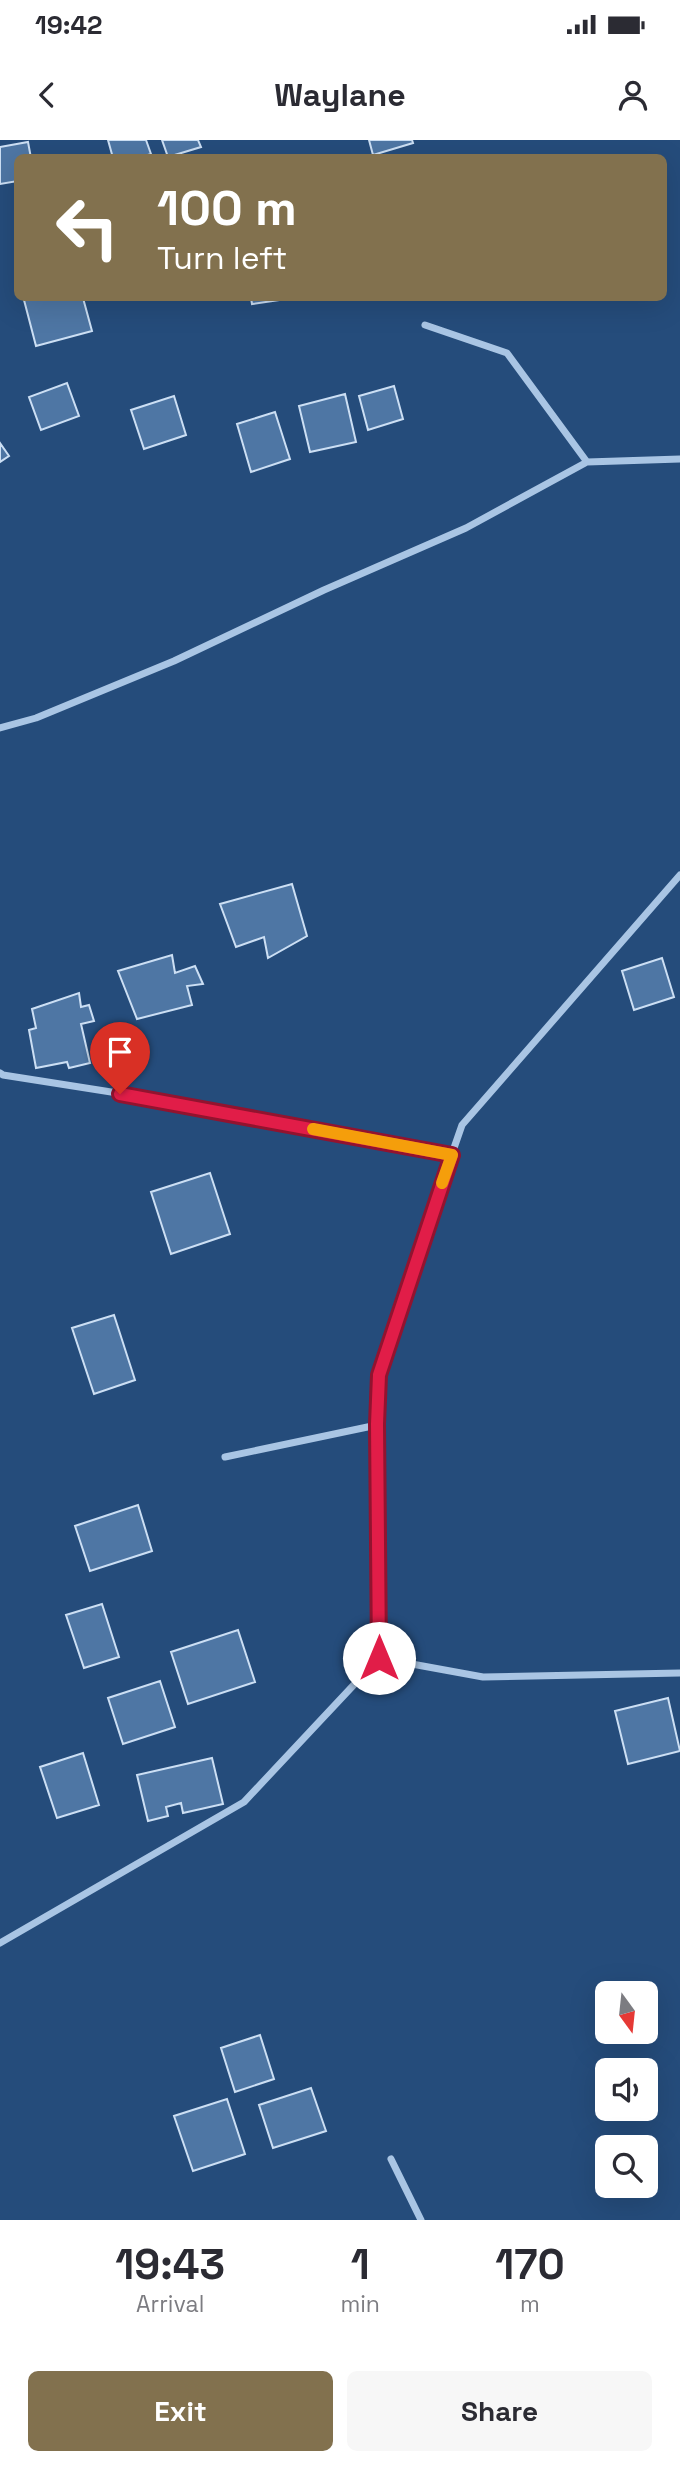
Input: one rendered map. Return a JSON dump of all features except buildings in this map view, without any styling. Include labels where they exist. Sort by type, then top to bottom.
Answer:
[{"type":"street","points":[[425,325],[507,353],[587,462]]},
{"type":"street","points":[[0,728],[36,718],[174,661],[324,590],[466,528],[587,462],[680,459]]},
{"type":"street","points":[[0,1943],[244,1802],[379,1658],[379,1375],[462,1125],[680,875]]},
{"type":"street","points":[[0,1073],[452,1155]]},
{"type":"street","points":[[225,1457],[377,1424]]},
{"type":"street","points":[[379,1658],[483,1676],[680,1673]]},
{"type":"street","points":[[391,2159],[421,2220]]},
{"type":"slow traffic","points":[[313,1129],[452,1155],[442,1183]]},
{"type":"route","points":[[120,1094],[452,1155],[379,1375],[379,1658]]}]
